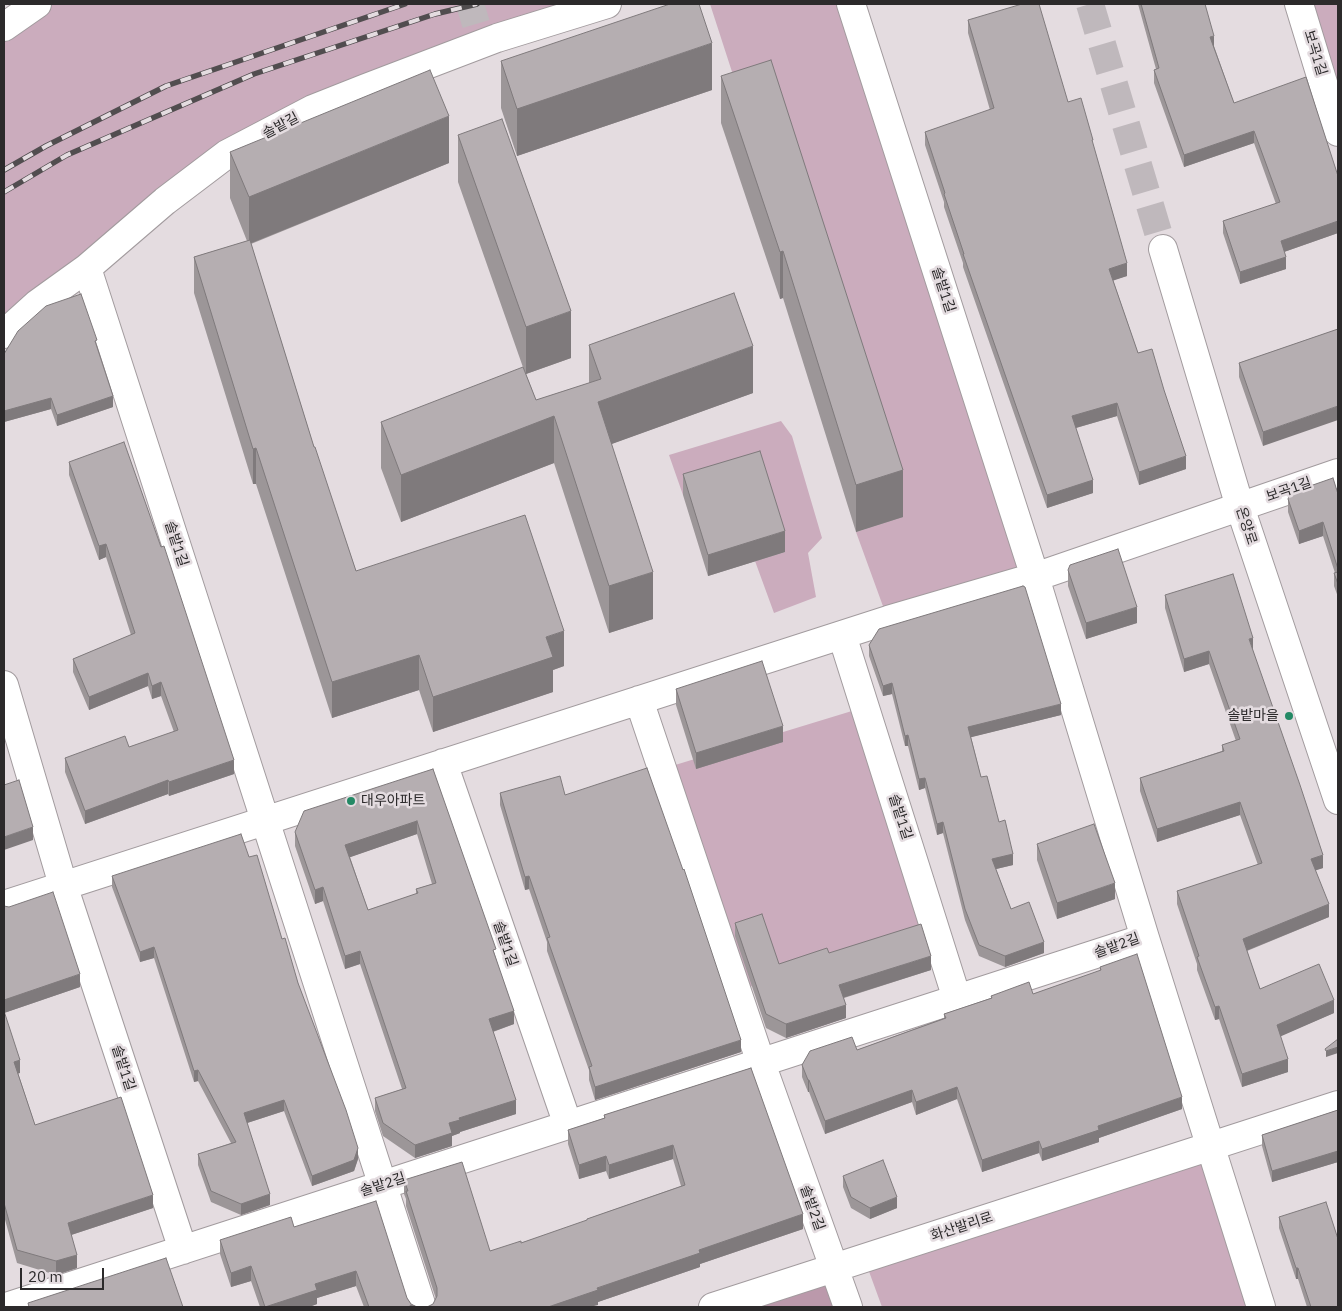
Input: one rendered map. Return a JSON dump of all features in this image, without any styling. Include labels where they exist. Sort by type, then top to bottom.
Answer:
[{"type":"street","points":[[4,27],[37,4]]},
{"type":"street","name":"솔밭길","points":[[4,334],[37,304],[88,268],[165,201],[226,154],[313,109],[479,33],[607,4]]},
{"type":"street","name":"솔밭1길","points":[[852,4],[1036,577]]},
{"type":"street","name":"보곡1길","points":[[1299,4],[1338,132]]},
{"type":"street","name":"온양로","points":[[1163,249],[1240,507],[1338,800]]},
{"type":"street","name":"솔밭1길","points":[[88,268],[422,1307]]},
{"type":"street","name":"보곡1길","points":[[1240,507],[1338,473]]},
{"type":"street","points":[[4,904],[888,620],[1036,577],[1240,507]]},
{"type":"street","name":"솔밭2길","points":[[6,1307],[1145,938],[1036,577]]},
{"type":"street","name":"솔밭1길","points":[[842,635],[957,999]]},
{"type":"street","name":"솔밭1길","points":[[4,685],[63,886],[183,1250]]},
{"type":"street","points":[[639,700],[761,1063]]},
{"type":"street","name":"솔밭1길","points":[[443,763],[568,1125]]},
{"type":"street","points":[[1145,938],[1261,1307]]},
{"type":"street","name":"솔밭2길","points":[[761,1063],[848,1307]]},
{"type":"street","name":"화산발리로","points":[[712,1307],[1338,1105]]},
{"type":"shaded area","points":[[37,4],[607,4],[227,154],[4,334],[4,28]]},
{"type":"shaded area","points":[[710,4],[851,4],[1035,577],[888,620],[856,532],[902,517],[746,115]]},
{"type":"shaded area","points":[[1299,4],[1338,4],[1338,128]]},
{"type":"shaded area","points":[[781,421],[792,436],[822,538],[808,553],[816,597],[774,613],[755,561],[785,552],[760,472],[683,495],[669,455]]},
{"type":"shaded area","points":[[865,707],[934,927],[737,991],[662,769]]},
{"type":"shaded area","points":[[1206,1156],[1252,1307],[882,1307],[867,1266]]},
{"type":"shaded area","points":[[831,1273],[844,1307],[717,1307]]},
{"type":"building","points":[[670,4],[699,4],[712,43],[517,109],[501,61]]},
{"type":"building","points":[[1022,4],[1039,4],[1068,102],[1081,98],[1127,263],[1109,269],[1138,353],[1152,349],[1186,456],[1139,472],[1117,403],[1072,416],[1093,480],[1047,495],[963,254],[925,132],[994,108],[968,20]]},
{"type":"building","points":[[1141,4],[1205,4],[1214,36],[1210,37],[1234,103],[1306,77],[1338,176],[1338,221],[1281,241],[1286,257],[1240,272],[1223,221],[1280,202],[1254,131],[1184,155],[1154,70],[1159,68]]},
{"type":"building","points":[[771,60],[903,470],[856,485],[783,251],[780,252],[721,76]]},
{"type":"building","points":[[430,70],[449,116],[249,197],[230,152]]},
{"type":"building","points":[[502,119],[571,311],[526,327],[458,135]]},
{"type":"building","points":[[250,240],[314,447],[356,571],[525,515],[564,631],[546,637],[553,657],[433,697],[419,655],[332,682],[256,448],[253,449],[194,257]]},
{"type":"building","points":[[734,293],[753,346],[598,402],[653,572],[609,586],[554,416],[401,475],[381,422],[523,367],[536,400],[601,379],[589,345]]},
{"type":"building","points":[[81,294],[113,396],[57,415],[51,398],[4,411],[4,354],[18,331],[46,306]]},
{"type":"building","points":[[1338,329],[1338,406],[1263,432],[1239,363]]},
{"type":"building","points":[[124,442],[161,547],[164,546],[234,760],[169,782],[168,780],[85,811],[65,758],[125,736],[129,747],[178,730],[161,682],[152,686],[148,673],[89,697],[73,659],[135,633],[106,544],[99,546],[69,462]]},
{"type":"building","points":[[760,451],[785,531],[708,555],[683,474]]},
{"type":"building","points":[[1333,478],[1338,494],[1338,569],[1323,522],[1299,531],[1288,499],[1290,493]]},
{"type":"building","points":[[1118,549],[1137,607],[1086,623],[1068,570],[1070,565]]},
{"type":"building","points":[[1338,572],[1338,584],[1334,573]]},
{"type":"building","points":[[1233,574],[1253,638],[1249,639],[1323,855],[1311,859],[1329,904],[1243,939],[1260,989],[1319,964],[1334,1000],[1277,1025],[1288,1059],[1242,1074],[1219,1006],[1215,1007],[1197,957],[1199,956],[1177,891],[1262,863],[1240,802],[1157,829],[1140,778],[1224,751],[1222,745],[1240,739],[1209,651],[1184,659],[1165,595]]},
{"type":"building","points":[[1023,586],[1025,587],[1061,704],[968,727],[981,777],[987,776],[999,822],[1005,820],[1013,854],[992,859],[1011,909],[1029,902],[1044,942],[1005,956],[979,945],[965,909],[943,822],[937,824],[925,778],[919,779],[908,735],[905,736],[892,683],[883,686],[869,645],[879,629]]},
{"type":"building","points":[[762,661],[783,726],[696,753],[676,689]]},
{"type":"building","points":[[647,768],[684,869],[741,1040],[595,1087],[589,1067],[592,1066],[547,938],[550,937],[529,876],[525,877],[500,793],[560,776],[565,795]]},
{"type":"building","points":[[433,769],[496,949],[493,950],[514,1011],[489,1019],[516,1100],[459,1118],[460,1120],[449,1123],[452,1133],[415,1145],[383,1123],[375,1098],[406,1088],[360,951],[345,956],[323,887],[315,890],[295,832],[304,811]],"holes":[[[417,821],[436,883],[416,889],[418,893],[368,910],[345,845]]]},
{"type":"building","points":[[19,780],[33,827],[4,837],[4,785]]},
{"type":"building","points":[[1094,824],[1115,883],[1057,903],[1037,844]]},
{"type":"building","points":[[241,834],[249,857],[257,855],[282,939],[285,938],[298,983],[346,1110],[358,1148],[354,1160],[312,1176],[284,1100],[244,1113],[270,1194],[241,1204],[211,1191],[198,1154],[236,1142],[198,1070],[194,1071],[154,947],[140,952],[112,876]]},
{"type":"building","points":[[53,892],[80,974],[4,1000],[4,906],[9,907]]},
{"type":"building","points":[[762,914],[779,964],[827,948],[829,953],[921,924],[931,956],[839,985],[846,1005],[786,1024],[766,1014],[735,923]]},
{"type":"building","points":[[1137,954],[1182,1097],[1098,1126],[1099,1130],[1042,1149],[1039,1141],[982,1160],[957,1087],[916,1102],[912,1090],[825,1121],[802,1065],[810,1051],[852,1037],[857,1050],[946,1018],[944,1014],[992,998],[991,996],[1029,982],[1033,994],[1101,970],[1100,967]]},
{"type":"building","points":[[4,1011],[20,1060],[14,1062],[35,1125],[121,1097],[153,1195],[68,1223],[77,1255],[56,1261],[17,1250],[4,1203]]},
{"type":"building","points":[[1338,1039],[1338,1047],[1326,1051],[1325,1049]]},
{"type":"building","points":[[751,1068],[803,1214],[699,1250],[700,1253],[597,1288],[598,1290],[548,1307],[427,1307],[433,1304],[437,1296],[437,1288],[404,1180],[462,1162],[490,1251],[521,1241],[521,1243],[685,1185],[673,1145],[609,1165],[606,1156],[579,1165],[568,1130],[605,1118],[604,1115]]},
{"type":"building","points":[[1338,1110],[1338,1151],[1272,1171],[1262,1135]]},
{"type":"building","points":[[883,1160],[897,1197],[870,1208],[851,1197],[843,1176]]},
{"type":"building","points":[[376,1201],[407,1298],[411,1304],[417,1307],[410,1305],[411,1307],[369,1307],[356,1271],[315,1284],[317,1290],[265,1307],[251,1266],[231,1273],[220,1240],[291,1217],[294,1227]]},
{"type":"building","points":[[1326,1202],[1338,1239],[1338,1307],[1311,1307],[1279,1217]]},
{"type":"building","points":[[166,1258],[183,1307],[29,1307],[28,1303]]},
{"type":"tunnel","points":[[470,4],[476,24]]},
{"type":"tunnel","points":[[1090,4],[1163,249]]},
{"type":"railway","points":[[4,170],[46,146],[166,86],[405,4]]},
{"type":"railway","points":[[4,192],[67,155],[254,74],[435,14],[477,4]]},
{"type":"place","name":"솔밭마을","points":[[1289,716]]},
{"type":"place","name":"대우아파트","points":[[351,801]]}]
